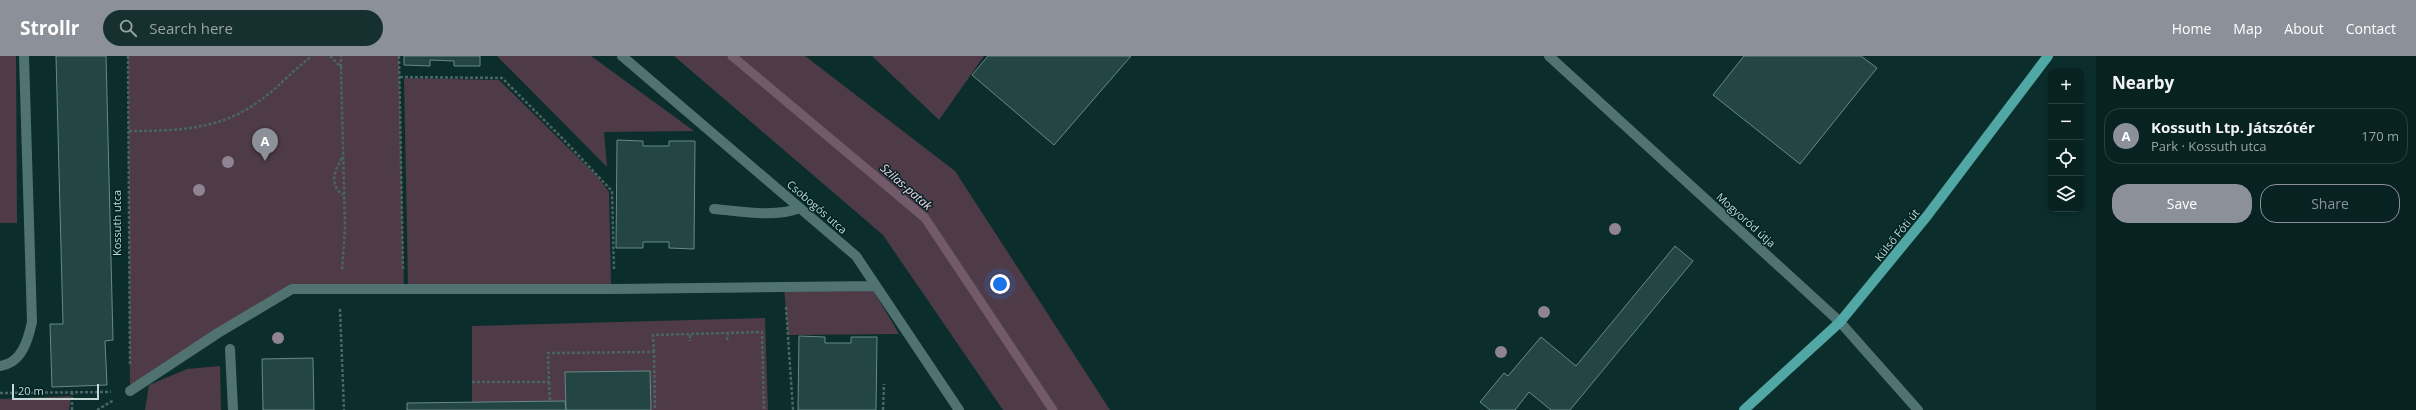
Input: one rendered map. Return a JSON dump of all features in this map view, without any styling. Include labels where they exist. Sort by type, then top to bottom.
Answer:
[{"type":"main road","name":"Külső Fóti út","points":[[1744,410],[1840,322],[1927,216],[2048,56]]},
{"type":"street","points":[[0,366],[9,365],[27,347],[32,322],[24,56]]},
{"type":"street","name":"Csobogós utca","points":[[622,56],[856,256],[959,410]]},
{"type":"street","name":"Mogyoród útja","points":[[1549,56],[1840,322],[1918,410]]},
{"type":"street","points":[[714,209],[790,212],[800,208]]},
{"type":"street","points":[[130,391],[218,333],[292,289],[614,289],[876,286]]},
{"type":"street","points":[[230,348],[233,410]]},
{"type":"path","name":"Kossuth utca","points":[[128,56],[130,391]]},
{"type":"path","points":[[129,132],[182,130],[220,123],[258,102],[312,56]]},
{"type":"path","points":[[330,56],[341,67]]},
{"type":"path","points":[[341,56],[345,252],[339,290],[344,410]]},
{"type":"path","points":[[399,56],[404,290]]},
{"type":"path","points":[[400,77],[502,78],[612,191],[614,289]]},
{"type":"path","points":[[342,158],[334,170],[334,179],[336,190],[344,196]]},
{"type":"path","points":[[784,287],[793,410]]},
{"type":"path","points":[[655,410],[653,334],[762,332],[764,410]]},
{"type":"path","points":[[727,340],[728,333]]},
{"type":"path","points":[[690,334],[690,341]]},
{"type":"path","points":[[550,401],[548,353],[654,352]]},
{"type":"path","points":[[472,382],[549,382]]},
{"type":"path","points":[[883,410],[884,384]]},
{"type":"path","points":[[0,394],[130,391]]},
{"type":"path","points":[[72,392],[72,410]]},
{"type":"shaded area","points":[[0,56],[16,56],[17,223],[0,223]]},
{"type":"shaded area","points":[[128,56],[399,56],[404,290],[292,289],[130,391]]},
{"type":"shaded area","points":[[497,56],[591,56],[694,131],[604,132],[607,167]]},
{"type":"shaded area","points":[[674,56],[805,56],[955,171],[1110,410],[1003,410],[883,235]]},
{"type":"shaded area","points":[[872,56],[984,56],[939,120]]},
{"type":"shaded area","points":[[404,78],[499,80],[597,176],[609,192],[611,284],[408,286]]},
{"type":"shaded area","points":[[871,286],[899,334],[788,335],[784,287]]},
{"type":"shaded area","points":[[765,318],[768,410],[651,410],[650,371],[565,372],[565,401],[472,403],[472,326]]},
{"type":"shaded area","points":[[220,366],[221,410],[145,410],[149,385],[187,369]]},
{"type":"shaded area","points":[[71,396],[69,410],[0,410],[0,399]]},
{"type":"building","points":[[56,56],[106,56],[113,340],[105,341],[107,385],[52,387],[50,324],[63,324]]},
{"type":"building","points":[[404,56],[480,56],[480,66],[454,66],[454,61],[430,60],[430,66],[404,65]]},
{"type":"building","points":[[988,56],[1131,56],[1054,145],[972,75]]},
{"type":"building","points":[[1744,56],[1861,56],[1877,68],[1800,164],[1713,95]]},
{"type":"building","points":[[617,140],[643,141],[643,146],[669,146],[669,141],[695,141],[694,249],[669,248],[669,242],[643,242],[643,248],[616,248]]},
{"type":"building","points":[[1675,246],[1693,261],[1570,410],[1551,410],[1529,392],[1515,410],[1490,410],[1480,402],[1504,373],[1508,376],[1541,337],[1576,366]]},
{"type":"building","points":[[799,336],[825,337],[825,343],[851,343],[851,337],[877,337],[876,410],[798,410]]},
{"type":"building","points":[[313,358],[314,410],[263,410],[262,359]]},
{"type":"building","points":[[650,371],[651,410],[566,410],[565,372]]},
{"type":"building","points":[[565,401],[566,410],[407,410],[407,403]]},
{"type":"waterway","name":"Szilas-patak","points":[[732,56],[925,218],[1053,410]]},
{"type":"place","name":"Kossuth Ltp. Játszótér","points":[[265,161]]}]
